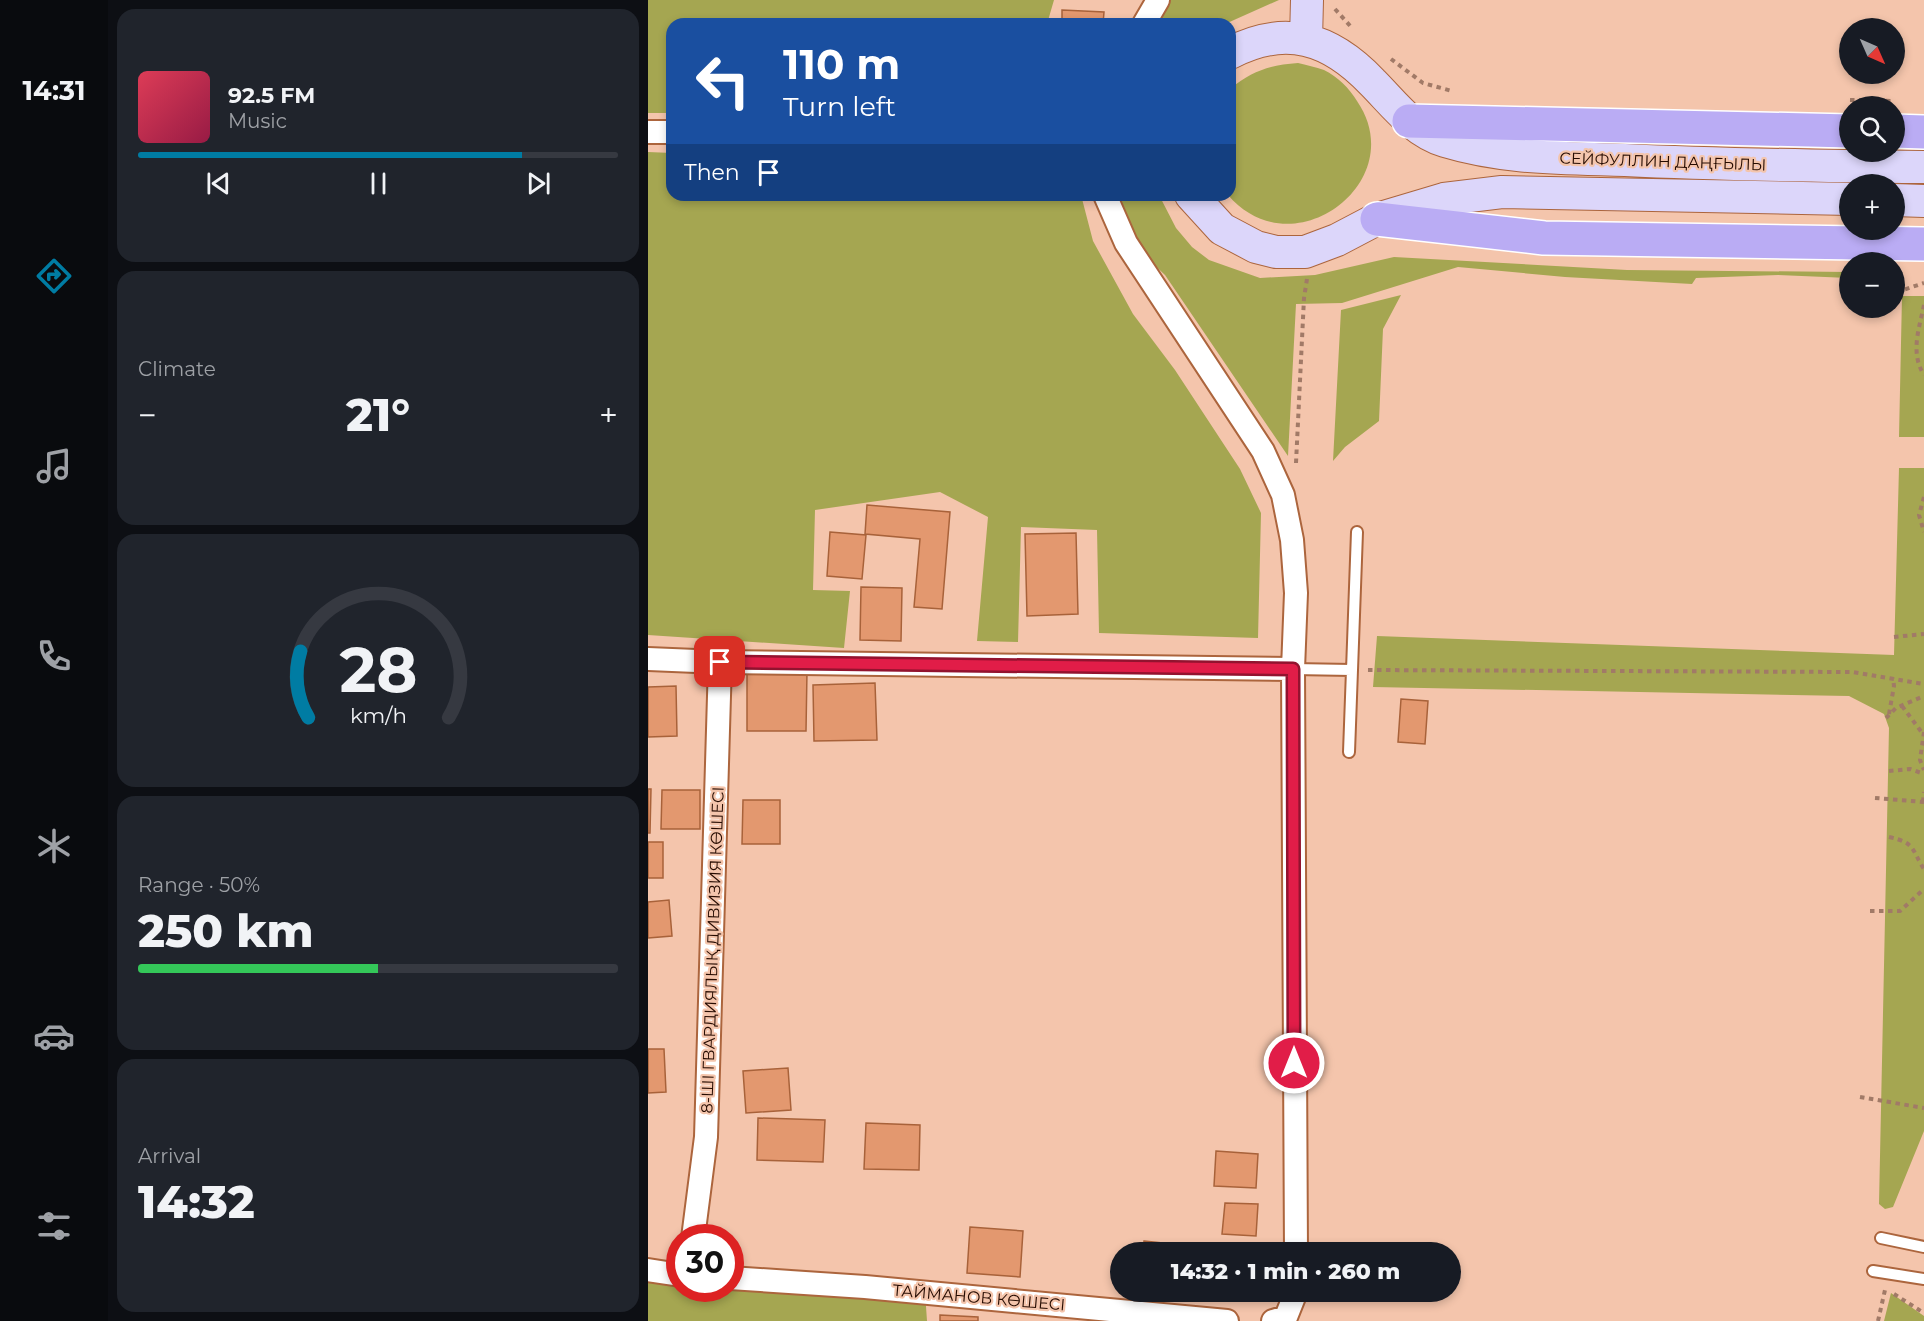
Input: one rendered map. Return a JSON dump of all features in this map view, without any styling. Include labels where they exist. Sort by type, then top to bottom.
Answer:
[{"type":"main road","points":[[1236,51],[1266,39],[1306,40],[1307,0]]},
{"type":"main road","name":"СЕЙФУЛЛИН ДАҢҒЫЛЫ","points":[[1306,40],[1344,56],[1409,122],[1442,140],[1503,155],[1718,165],[1924,167]]},
{"type":"main road","points":[[1409,122],[1839,115]]},
{"type":"main road","points":[[1905,120],[1924,132]]},
{"type":"main road","name":"СЕЙФУЛЛИН ДАҢҒЫЛЫ","points":[[1196,201],[1222,229],[1241,241],[1276,252],[1305,252],[1337,240],[1377,219],[1444,199],[1502,192],[1839,199]]},
{"type":"main road","points":[[1905,200],[1924,201]]},
{"type":"main road","points":[[1377,219],[1544,238],[1924,244]]},
{"type":"street","points":[[1148,18],[1158,0]]},
{"type":"street","points":[[648,132],[666,132]]},
{"type":"street","points":[[1108,201],[1126,243],[1263,451],[1283,495],[1292,540],[1296,593],[1293,669],[1296,1242]]},
{"type":"street","points":[[648,659],[720,662],[1293,669]]},
{"type":"street","name":"8-ШІ ГВАРДИЯЛЫҚ ДИВИЗИЯ КӨШЕСІ","points":[[695,1224],[706,1137],[720,662]]},
{"type":"street","points":[[648,1270],[666,1273]]},
{"type":"street","name":"ТАЙМАНОВ КӨШЕСІ","points":[[744,1279],[865,1287],[1227,1321]]},
{"type":"street","points":[[1279,1319],[1290,1302]]},
{"type":"lane","points":[[1349,752],[1357,532]]},
{"type":"lane","points":[[1293,669],[1352,670]]},
{"type":"lane","points":[[1881,1238],[1924,1247]]},
{"type":"lane","points":[[1873,1271],[1924,1279]]},
{"type":"path","points":[[1331,0],[1335,9],[1360,34]]},
{"type":"path","points":[[1387,55],[1423,83],[1454,92]]},
{"type":"path","points":[[1905,289],[1924,283]]},
{"type":"path","points":[[1295,471],[1304,298]]},
{"type":"path","points":[[1924,305],[1915,351],[1917,365],[1924,375]]},
{"type":"path","points":[[1918,336],[1924,330]]},
{"type":"path","points":[[1924,497],[1919,515],[1924,532]]},
{"type":"path","points":[[1894,637],[1924,634]]},
{"type":"path","points":[[1352,670],[1852,672],[1924,684]]},
{"type":"path","points":[[1893,678],[1894,686],[1887,716],[1902,705],[1924,696]]},
{"type":"path","points":[[1889,771],[1924,772],[1920,759],[1924,734],[1902,705]]},
{"type":"path","points":[[1875,798],[1924,802],[1924,792]]},
{"type":"path","points":[[1889,837],[1905,840],[1914,848],[1924,869]]},
{"type":"path","points":[[1870,911],[1900,911],[1924,889]]},
{"type":"path","points":[[1860,1097],[1924,1108]]},
{"type":"path","points":[[1878,1321],[1890,1274]]},
{"type":"path","points":[[1886,1288],[1924,1313]]},
{"type":"shaded area","points":[[648,0],[1054,0],[1049,18],[666,18],[666,113],[648,113]]},
{"type":"shaded area","points":[[1160,0],[1279,0],[1236,19],[1153,18]]},
{"type":"shaded area","points":[[1298,63],[1321,69],[1343,83],[1357,101],[1370,131],[1369,160],[1357,186],[1338,206],[1312,220],[1283,224],[1254,216],[1235,201],[1236,85],[1262,70]]},
{"type":"shaded area","points":[[648,152],[666,153],[666,201],[1083,201],[1093,241],[1133,314],[1175,370],[1240,469],[1261,513],[1258,638],[1099,633],[1097,530],[1021,527],[1018,642],[977,641],[988,517],[940,492],[815,510],[813,590],[850,591],[844,648],[648,635]]},
{"type":"shaded area","points":[[1119,201],[1162,201],[1176,228],[1192,247],[1209,260],[1260,278],[1315,275],[1394,257],[1627,270],[1839,272],[1839,278],[1778,275],[1696,278],[1692,284],[1565,277],[1458,267],[1342,303],[1296,304],[1288,456],[1165,275],[1147,258]]},
{"type":"shaded area","points":[[1401,295],[1383,329],[1379,421],[1345,447],[1333,461],[1341,310]]},
{"type":"shaded area","points":[[1905,296],[1924,296],[1924,437],[1899,437],[1902,318],[1905,318]]},
{"type":"shaded area","points":[[1899,468],[1924,468],[1924,1131],[1893,1207],[1885,1209],[1879,1204],[1889,728],[1884,714],[1849,696],[1373,687],[1377,636],[1894,655]]},
{"type":"shaded area","points":[[648,1276],[666,1277],[666,1302],[744,1302],[744,1289],[925,1292],[927,1321],[648,1321]]},
{"type":"shaded area","points":[[1891,1293],[1924,1316],[1924,1321],[1884,1321]]},
{"type":"building","points":[[1062,10],[1104,12],[1104,18],[1062,18]]},
{"type":"building","points":[[867,505],[950,512],[942,609],[914,607],[920,539],[865,534]]},
{"type":"building","points":[[830,532],[866,535],[862,579],[827,576]]},
{"type":"building","points":[[1076,533],[1078,614],[1027,616],[1025,534]]},
{"type":"building","points":[[861,587],[902,588],[901,641],[860,640]]},
{"type":"building","points":[[747,671],[807,671],[806,731],[747,731]]},
{"type":"building","points":[[875,683],[877,740],[814,741],[813,685]]},
{"type":"building","points":[[676,686],[677,736],[648,737],[648,687]]},
{"type":"building","points":[[1401,699],[1428,701],[1425,744],[1398,742]]},
{"type":"building","points":[[648,789],[651,789],[650,833],[648,833]]},
{"type":"building","points":[[662,790],[700,790],[700,829],[661,829]]},
{"type":"building","points":[[743,800],[780,800],[780,844],[742,844]]},
{"type":"building","points":[[648,842],[663,842],[663,878],[648,878]]},
{"type":"building","points":[[669,900],[672,936],[648,938],[648,902]]},
{"type":"building","points":[[648,1049],[664,1049],[666,1092],[648,1093]]},
{"type":"building","points":[[788,1068],[791,1110],[746,1113],[743,1071]]},
{"type":"building","points":[[758,1118],[825,1120],[823,1162],[757,1160]]},
{"type":"building","points":[[866,1123],[920,1125],[919,1170],[864,1169]]},
{"type":"building","points":[[1216,1151],[1258,1154],[1256,1188],[1214,1186]]},
{"type":"building","points":[[1225,1203],[1258,1204],[1256,1236],[1222,1234]]},
{"type":"building","points":[[970,1227],[1023,1231],[1020,1277],[967,1273]]},
{"type":"building","points":[[940,1315],[978,1317],[978,1321],[940,1321]]},
{"type":"route","points":[[720,662],[1293,669],[1294,1063]]}]
